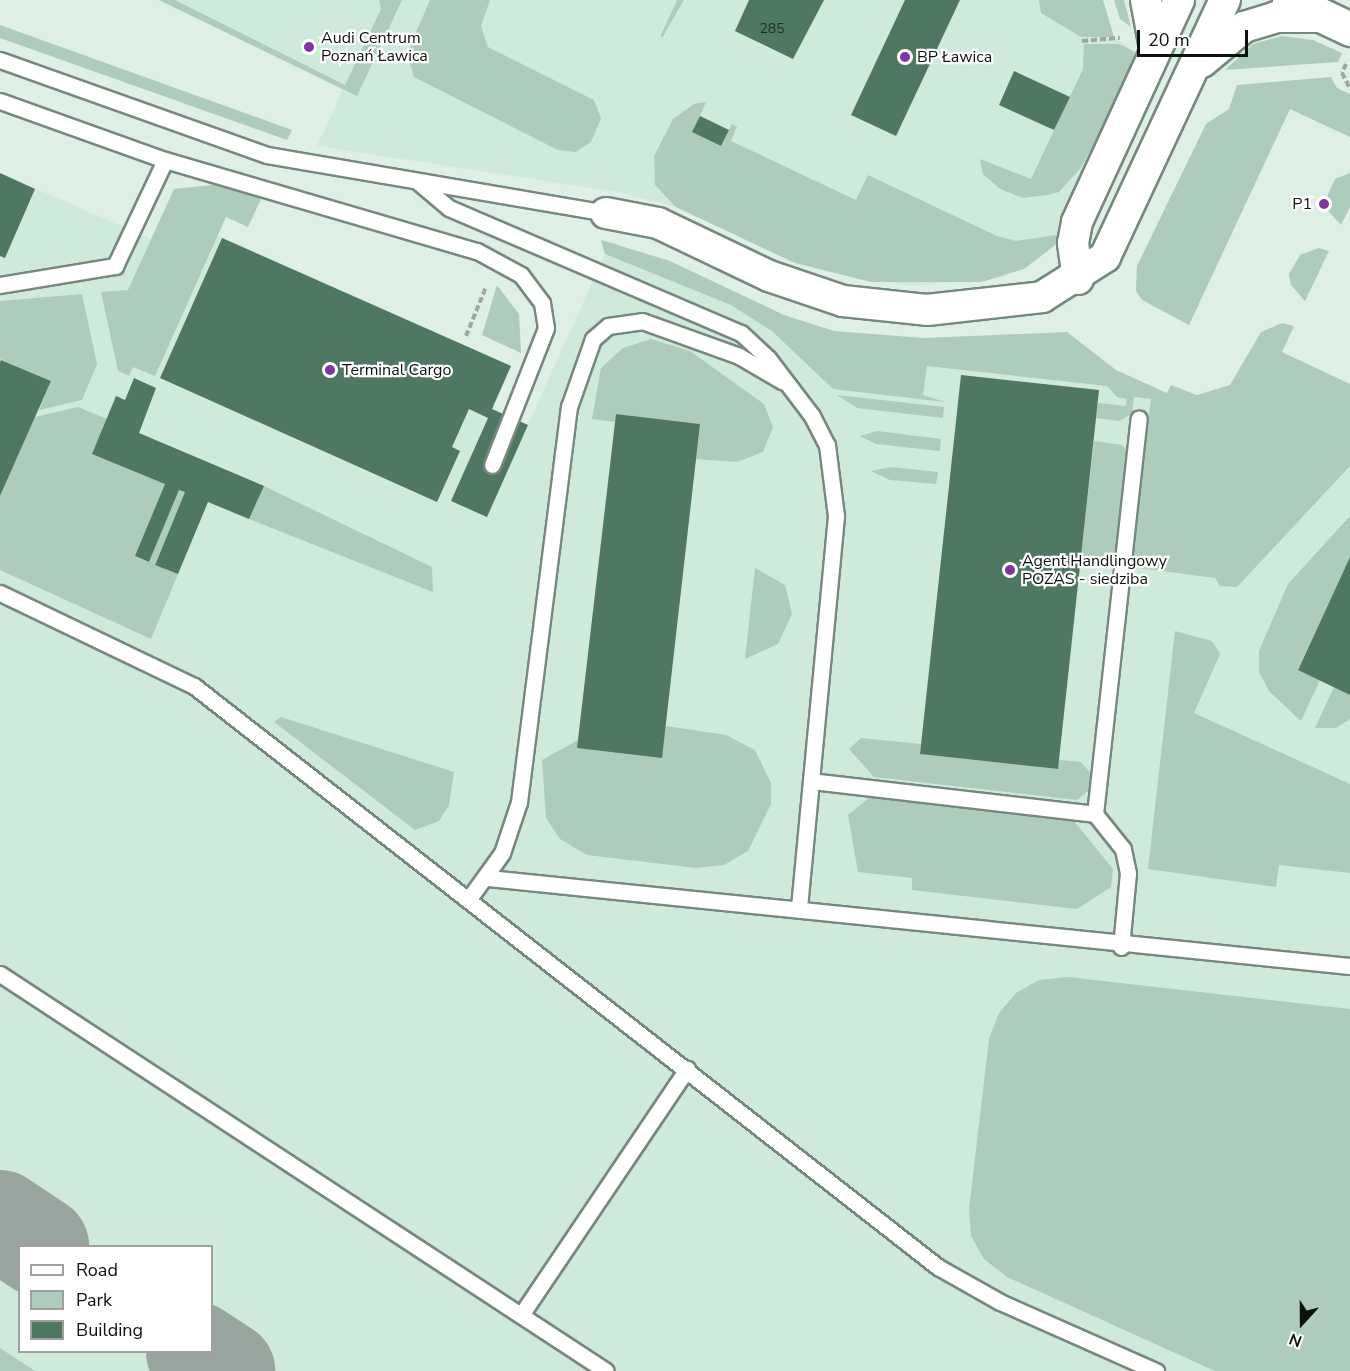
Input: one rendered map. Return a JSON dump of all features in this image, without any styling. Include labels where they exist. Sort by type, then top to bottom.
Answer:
[{"type":"main road","points":[[1289,0],[1337,23]]},
{"type":"street","points":[[1146,0],[1155,48]]},
{"type":"street","points":[[1078,279],[1073,243],[1077,222],[1179,0]]},
{"type":"street","points":[[606,213],[658,222],[795,286],[870,305],[991,306],[1042,297],[1078,279],[1112,244],[1196,68],[1225,0]]},
{"type":"street","points":[[1196,68],[1244,27],[1276,17],[1337,23]]},
{"type":"lane","points":[[0,60],[267,155],[606,213]]},
{"type":"lane","points":[[0,100],[165,160],[477,251],[532,285],[546,328],[492,465]]},
{"type":"lane","points":[[0,285],[115,266],[165,160]]},
{"type":"lane","points":[[417,181],[449,208],[716,319],[768,358],[790,386],[826,445],[836,498],[799,909]]},
{"type":"lane","points":[[468,900],[488,878],[519,802],[569,407],[593,339],[608,326],[642,321],[739,356],[790,386]]},
{"type":"lane","points":[[1121,946],[1128,873],[1123,849],[1095,813],[1139,418]]},
{"type":"lane","points":[[0,593],[194,686],[938,1267],[1000,1302],[1156,1371]]},
{"type":"lane","points":[[811,781],[1095,813]]},
{"type":"lane","points":[[488,878],[799,909],[1121,946],[1350,966]]},
{"type":"lane","points":[[0,974],[606,1371]]},
{"type":"lane","points":[[521,1315],[687,1069]]},
{"type":"path","points":[[1082,40],[1117,40],[1126,34]]},
{"type":"path","points":[[1350,56],[1342,73],[1350,89]]},
{"type":"path","points":[[466,336],[489,281]]},
{"type":"shaded area","points":[[159,0],[1103,0],[1114,37],[1135,52],[1058,243],[1004,277],[910,286],[795,263],[676,207],[617,192],[317,146],[343,90]]},
{"type":"shaded area","points":[[0,173],[151,239],[164,211],[511,366],[471,456],[507,471],[611,241],[800,337],[1111,375],[1328,480],[1350,432],[1350,1371],[0,1371]]},
{"type":"green space","points":[[159,0],[175,0],[345,85],[381,9],[379,0],[402,0],[357,96]]},
{"type":"green space","points":[[430,0],[490,0],[481,26],[488,47],[594,100],[601,118],[591,142],[576,152],[558,150],[414,77],[407,53]]},
{"type":"green space","points":[[677,0],[684,0],[662,38],[661,35]]},
{"type":"green space","points":[[1039,0],[1103,0],[1114,37],[1081,37],[1041,13]]},
{"type":"green space","points":[[1114,0],[1124,0],[1131,27],[1120,19]]},
{"type":"green space","points":[[0,25],[292,130],[287,140],[0,38]]},
{"type":"green space","points":[[1282,36],[1313,40],[1342,53],[1338,62],[1225,70],[1253,44]]},
{"type":"green space","points":[[1084,44],[1119,44],[1135,52],[1116,104],[1080,169],[1059,192],[1047,195],[1023,198],[1000,189],[983,174],[980,159],[1031,179],[1083,69]]},
{"type":"green space","points":[[1331,77],[1337,88],[1350,94],[1350,137],[1290,109],[1189,325],[1142,300],[1136,291],[1137,266],[1206,124],[1229,109],[1237,85]]},
{"type":"green space","points":[[706,102],[693,132],[721,146],[732,124],[737,127],[731,141],[856,200],[868,175],[997,236],[1016,241],[1056,235],[1058,243],[1024,269],[982,282],[871,282],[795,263],[676,207],[655,185],[654,156],[673,119],[694,104]]},
{"type":"green space","points":[[1350,173],[1350,207],[1341,225],[1327,210],[1326,199],[1335,179]]},
{"type":"green space","points":[[221,184],[261,199],[248,227],[226,217],[155,376],[133,367],[129,376],[118,371],[101,292],[128,290],[174,189]]},
{"type":"green space","points":[[601,240],[670,261],[784,315],[834,331],[924,338],[1067,332],[1116,370],[1167,393],[1171,385],[1197,395],[1230,385],[1261,332],[1282,323],[1294,326],[1282,352],[1350,384],[1350,466],[1237,587],[1220,586],[1215,578],[1139,568],[1133,556],[1151,399],[1134,397],[1132,414],[1119,421],[1096,418],[1098,403],[1126,406],[1127,399],[1117,397],[1107,386],[927,366],[923,395],[945,402],[833,389],[772,331],[731,305],[605,254]]},
{"type":"green space","points":[[1319,248],[1329,251],[1305,301],[1291,285],[1289,274],[1300,255]]},
{"type":"green space","points":[[497,285],[519,314],[521,353],[482,335]]},
{"type":"green space","points":[[82,294],[97,364],[82,400],[39,410],[51,381],[0,359],[0,301]]},
{"type":"green space","points":[[651,339],[690,351],[764,404],[773,427],[763,452],[737,462],[696,459],[700,424],[616,414],[615,422],[592,419],[601,368],[623,348]]},
{"type":"green space","points":[[837,395],[944,407],[943,418],[857,408]]},
{"type":"green space","points":[[78,407],[107,419],[165,484],[136,557],[149,562],[179,490],[185,492],[155,564],[178,574],[151,639],[0,570],[0,496],[35,417]]},
{"type":"green space","points":[[877,431],[941,439],[940,451],[876,444],[860,436]]},
{"type":"green space","points":[[1094,441],[1122,445],[1128,451],[1115,560],[1105,567],[1080,565]]},
{"type":"green space","points":[[891,467],[938,472],[936,484],[890,480],[871,471]]},
{"type":"green space","points":[[264,486],[432,567],[433,592],[249,519]]},
{"type":"green space","points":[[1350,516],[1350,557],[1298,669],[1320,680],[1301,721],[1269,691],[1259,672],[1259,651],[1288,584]]},
{"type":"green space","points":[[755,568],[785,585],[792,614],[778,644],[745,659]]},
{"type":"green space","points":[[1175,631],[1212,641],[1220,654],[1194,713],[1350,784],[1350,873],[1279,865],[1276,887],[1148,869]]},
{"type":"green space","points":[[1334,687],[1350,695],[1350,719],[1336,728],[1315,728]]},
{"type":"green space","points":[[281,717],[454,772],[449,805],[439,821],[415,830],[274,722]]},
{"type":"green space","points":[[666,726],[726,735],[755,750],[771,783],[771,804],[748,851],[724,865],[696,868],[587,855],[560,839],[546,818],[542,760],[578,740]]},
{"type":"green space","points":[[861,738],[921,744],[920,754],[1057,769],[1059,760],[1081,762],[1091,774],[1089,790],[1077,800],[874,777],[849,749]]},
{"type":"green space","points":[[871,796],[1074,821],[1113,869],[1111,887],[1077,909],[912,890],[912,878],[858,872],[848,815]]},
{"type":"green space","points":[[1068,977],[1350,1009],[1350,1371],[1215,1371],[1007,1277],[984,1259],[971,1236],[969,1209],[989,1039],[999,1013],[1016,993],[1039,980]]},
{"type":"green space","points":[[0,1348],[35,1371],[0,1371]]},
{"type":"building","points":[[749,0],[824,0],[793,59],[735,31]]},
{"type":"building","name":"BP Ławica","points":[[905,0],[960,0],[896,136],[851,115]]},
{"type":"building","points":[[1014,71],[1070,97],[1054,130],[999,105]]},
{"type":"building","points":[[700,116],[729,130],[721,146],[692,132]]},
{"type":"building","points":[[0,173],[35,189],[5,258],[0,256]]},
{"type":"building","name":"Terminal Cargo","points":[[222,238],[511,366],[492,409],[528,425],[487,517],[451,501],[488,418],[469,409],[452,447],[460,451],[437,502],[160,378]]},
{"type":"building","points":[[1,360],[51,381],[0,496],[0,362]]},
{"type":"building","name":"Agent Handlingowy POZAS - siedziba","points":[[961,375],[1099,390],[1058,769],[920,754]]},
{"type":"building","points":[[134,378],[156,388],[139,433],[264,486],[249,519],[208,502],[178,574],[155,565],[185,492],[179,490],[149,562],[135,556],[165,484],[92,454],[116,396],[125,400]]},
{"type":"building","points":[[616,414],[700,424],[662,758],[577,748]]},
{"type":"building","points":[[1350,557],[1350,695],[1298,670]]},
{"type":"taxiway","points":[[0,1220],[38,1245]]},
{"type":"taxiway","points":[[198,1353],[225,1371]]},
{"type":"place","name":"Audi Centrum Poznań Ławica","points":[[309,47]]},
{"type":"place","name":"BP Ławica","points":[[905,57]]},
{"type":"place","name":"P1","points":[[1324,204]]},
{"type":"place","name":"Terminal Cargo","points":[[330,370]]},
{"type":"place","name":"Agent Handlingowy POZAS - siedziba","points":[[1010,570]]}]
